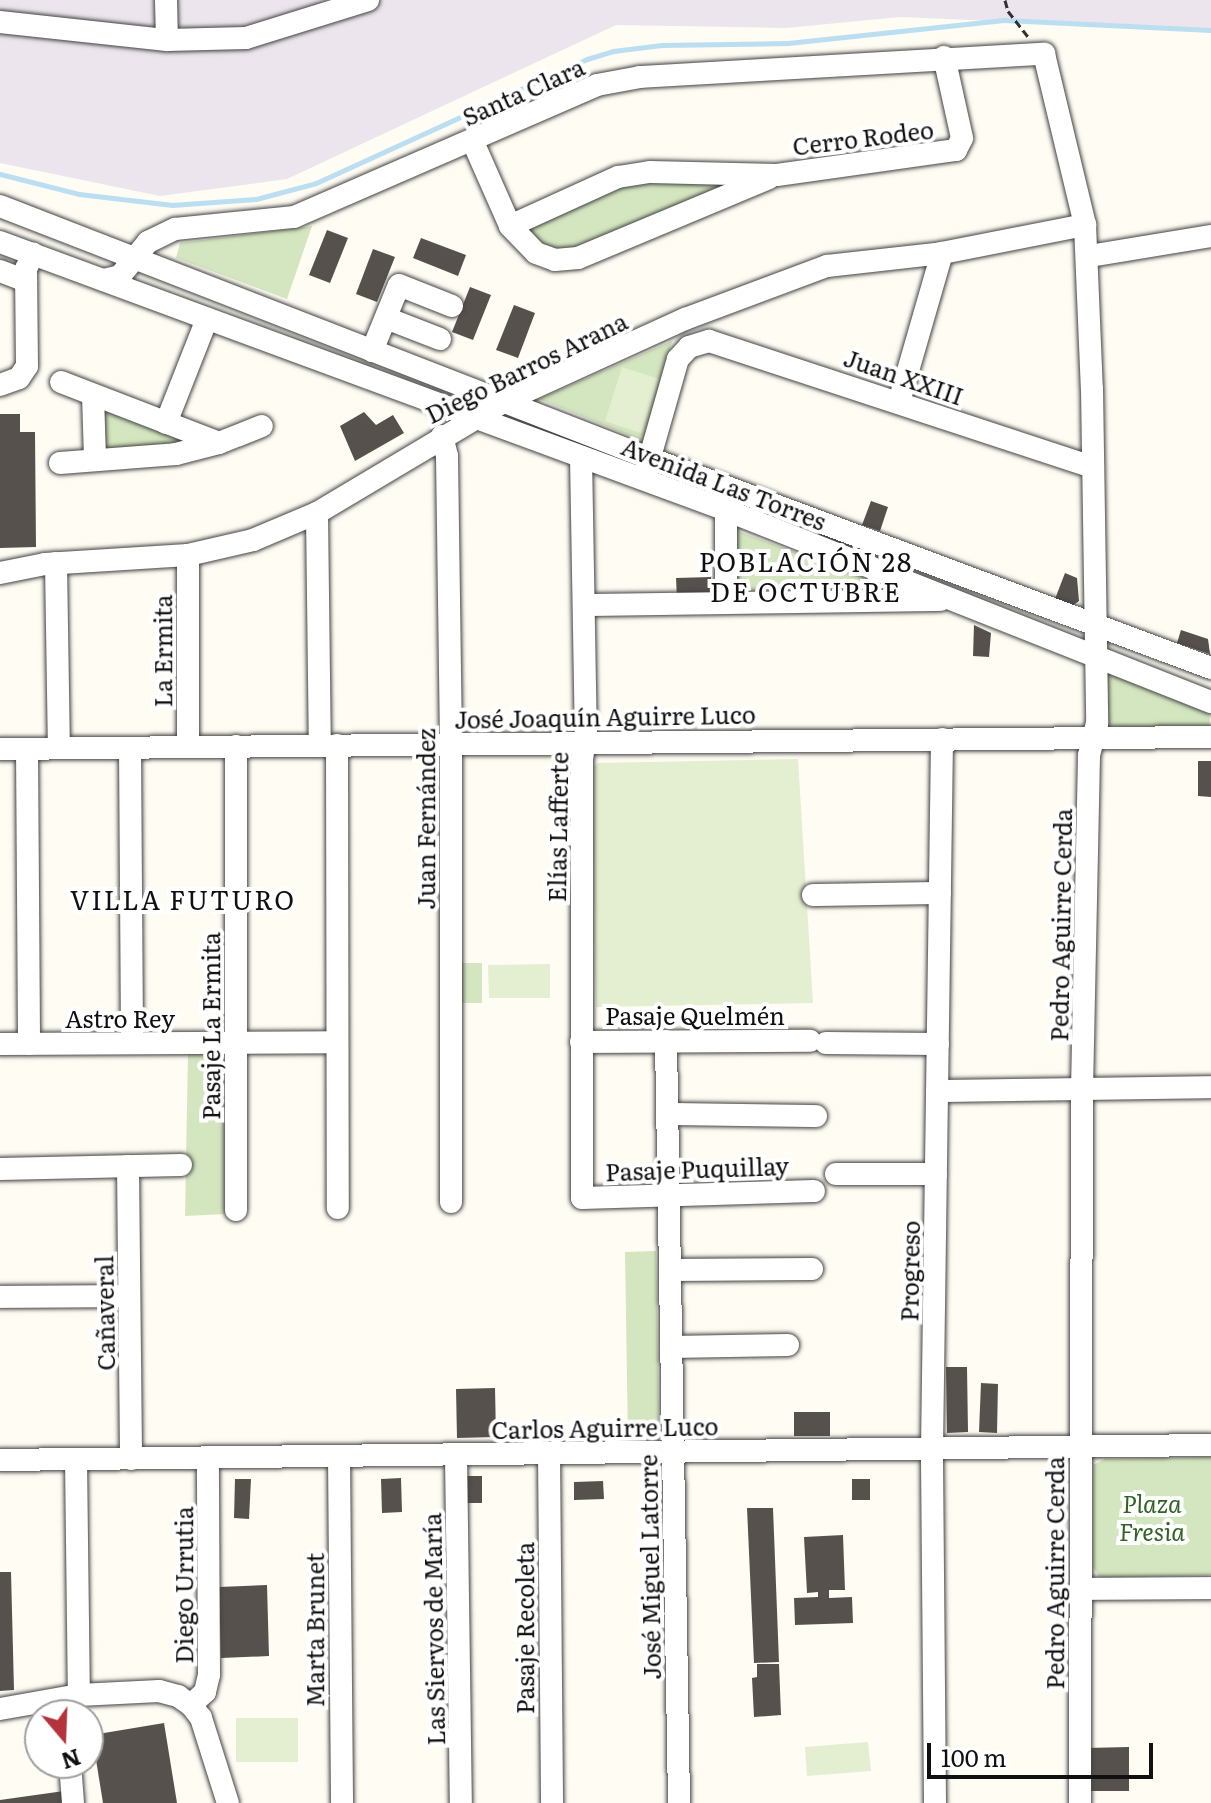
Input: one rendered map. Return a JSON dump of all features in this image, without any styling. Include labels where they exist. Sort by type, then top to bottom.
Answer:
[{"type":"street","points":[[166,0],[167,40]]},
{"type":"street","points":[[0,22],[167,40],[246,38],[368,0]]},
{"type":"street","name":"Santa Clara","points":[[104,280],[120,276],[136,261],[148,242],[175,229],[294,217],[473,142],[597,85],[640,77],[944,57],[1044,54]]},
{"type":"street","name":"Pedro Aguirre Cerda","points":[[1044,54],[1085,225],[1089,256],[1097,723],[1089,756],[1082,1089],[1080,1803]]},
{"type":"street","name":"Cerro Rodeo","points":[[777,175],[956,150],[962,138],[944,57]]},
{"type":"street","points":[[473,142],[510,226],[536,253],[555,260],[578,258],[777,175]]},
{"type":"street","points":[[510,226],[618,177],[650,172],[777,175]]},
{"type":"street","name":"Avenida Las Torres","points":[[0,206],[505,401],[726,510],[1211,702]]},
{"type":"street","name":"Avenida Las Torres","points":[[22,215],[2,229],[2,243],[581,457],[646,469],[1211,668]]},
{"type":"street","name":"Diego Barros Arana","points":[[0,573],[56,563],[188,555],[253,540],[317,513],[505,401],[685,319],[827,266],[942,253],[1085,225]]},
{"type":"street","points":[[1089,256],[1211,236]]},
{"type":"street","points":[[899,402],[942,253]]},
{"type":"street","points":[[0,385],[19,378],[27,366],[26,269],[33,254]]},
{"type":"street","points":[[0,271],[26,281]]},
{"type":"street","points":[[372,351],[399,285],[452,306]]},
{"type":"street","points":[[386,318],[440,339]]},
{"type":"street","points":[[166,423],[207,319]]},
{"type":"street","name":"Juan XXIII","points":[[646,469],[678,359],[696,344],[720,342],[1093,467]]},
{"type":"street","points":[[394,390],[405,363]]},
{"type":"street","points":[[61,382],[219,443]]},
{"type":"street","points":[[93,395],[95,460]]},
{"type":"street","points":[[60,463],[176,454],[219,443],[262,426]]},
{"type":"street","name":"Juan Fernández","points":[[442,436],[447,456],[451,744],[451,1202]]},
{"type":"street","name":"Elías Lafferte","points":[[581,457],[584,605],[582,1198]]},
{"type":"street","points":[[726,510],[726,603]]},
{"type":"street","points":[[317,513],[337,1042],[338,1208]]},
{"type":"street","name":"La Ermita","points":[[188,555],[188,747]]},
{"type":"street","points":[[56,563],[59,748]]},
{"type":"street","points":[[584,605],[953,600]]},
{"type":"street","name":"José Joaquín Aguirre Luco","points":[[0,749],[1211,737]]},
{"type":"street","name":"Progreso","points":[[935,1803],[932,1448],[942,739]]},
{"type":"street","name":"Pasaje La Ermita","points":[[236,746],[236,1210]]},
{"type":"street","points":[[130,748],[132,1043]]},
{"type":"street","points":[[27,749],[29,1044]]},
{"type":"street","points":[[813,895],[940,893]]},
{"type":"street","name":"José Miguel Latorre","points":[[666,1041],[679,1803]]},
{"type":"street","name":"Astro Rey","points":[[0,1044],[337,1042]]},
{"type":"street","name":"Pasaje Quelmén","points":[[581,1042],[938,1044]]},
{"type":"street","points":[[937,1091],[1211,1087]]},
{"type":"street","points":[[667,1114],[816,1116]]},
{"type":"street","points":[[0,1169],[181,1165]]},
{"type":"street","name":"Cañaveral","points":[[128,1166],[131,1459]]},
{"type":"street","points":[[836,1174],[936,1174]]},
{"type":"street","name":"Pasaje Puquillay","points":[[582,1198],[814,1191]]},
{"type":"street","points":[[670,1270],[812,1269]]},
{"type":"street","points":[[0,1297],[129,1296]]},
{"type":"street","points":[[671,1347],[788,1345]]},
{"type":"street","name":"Carlos Aguirre Luco","points":[[0,1460],[1211,1445]]},
{"type":"street","name":"Pasaje Recoleta","points":[[549,1453],[552,1803]]},
{"type":"street","name":"Las Siervos de María","points":[[456,1455],[461,1803]]},
{"type":"street","name":"Marta Brunet","points":[[339,1456],[342,1803]]},
{"type":"street","name":"Diego Urrutia","points":[[191,1705],[205,1692],[209,1675],[208,1458]]},
{"type":"street","points":[[68,1699],[76,1459]]},
{"type":"street","points":[[1080,1589],[1211,1588]]},
{"type":"street","points":[[98,1699],[159,1691],[191,1705],[205,1727],[228,1803]]},
{"type":"street","points":[[0,1709],[24,1707]]},
{"type":"street","points":[[71,1779],[73,1803]]},
{"type":"path","points":[[1005,0],[1008,11],[1028,37]]},
{"type":"shaded area","points":[[0,0],[1211,0],[1211,30],[900,17],[786,28],[616,25],[287,179],[160,196],[0,163]]},
{"type":"green space","points":[[757,177],[573,254],[537,245],[520,225],[621,181]]},
{"type":"green space","points":[[312,226],[287,299],[176,258],[180,243]]},
{"type":"green space","points":[[672,341],[646,442],[539,399]]},
{"type":"green space","points":[[622,367],[659,379],[641,433],[605,421]]},
{"type":"green space","points":[[99,404],[180,436],[179,448],[103,453]]},
{"type":"green space","points":[[729,528],[913,595],[736,598]]},
{"type":"green space","points":[[1107,669],[1211,711],[1209,731],[1106,726]]},
{"type":"green space","points":[[798,759],[813,1003],[596,1007],[592,768],[598,763]]},
{"type":"green space","points":[[461,963],[482,963],[482,1003],[461,1003]]},
{"type":"green space","points":[[550,964],[550,998],[489,998],[488,965]]},
{"type":"green space","points":[[226,1052],[225,1214],[185,1216],[188,1054]]},
{"type":"green space","points":[[656,1251],[659,1442],[628,1443],[625,1252]]},
{"type":"green space","name":"Plaza Fresia","points":[[1211,1457],[1211,1575],[1100,1578],[1093,1567],[1093,1465],[1105,1459]]},
{"type":"green space","points":[[236,1718],[298,1718],[298,1762],[236,1762]]},
{"type":"green space","points":[[868,1742],[871,1771],[807,1776],[805,1747]]},
{"type":"building","points":[[327,230],[348,238],[330,283],[309,275]]},
{"type":"building","points":[[421,238],[466,255],[458,276],[413,258]]},
{"type":"building","points":[[373,249],[395,257],[377,302],[356,294]]},
{"type":"building","points":[[470,287],[491,295],[473,340],[452,332]]},
{"type":"building","points":[[514,305],[535,313],[518,358],[496,350]]},
{"type":"building","points":[[364,412],[376,425],[393,415],[404,433],[355,461],[340,426]]},
{"type":"building","points":[[0,414],[20,414],[20,432],[35,432],[36,547],[0,548]]},
{"type":"building","points":[[871,501],[888,507],[880,531],[862,525]]},
{"type":"building","points":[[1065,573],[1077,578],[1079,601],[1072,606],[1055,599]]},
{"type":"building","points":[[711,577],[711,592],[704,598],[677,599],[676,578]]},
{"type":"building","points":[[974,625],[991,633],[989,657],[973,656]]},
{"type":"building","points":[[1181,630],[1208,639],[1210,654],[1177,643]]},
{"type":"building","points":[[1198,761],[1211,761],[1211,797],[1198,796]]},
{"type":"building","points":[[946,1367],[967,1367],[968,1432],[947,1433]]},
{"type":"building","points":[[981,1383],[998,1384],[997,1433],[979,1432]]},
{"type":"building","points":[[495,1388],[496,1437],[457,1438],[456,1389]]},
{"type":"building","points":[[794,1412],[830,1412],[830,1436],[794,1436]]},
{"type":"building","points":[[466,1476],[482,1476],[482,1503],[466,1503]]},
{"type":"building","points":[[401,1478],[402,1512],[382,1513],[381,1479]]},
{"type":"building","points":[[235,1479],[251,1479],[249,1519],[234,1518]]},
{"type":"building","points":[[852,1479],[870,1479],[870,1500],[852,1500]]},
{"type":"building","points":[[603,1481],[604,1499],[574,1500],[574,1482]]},
{"type":"building","points":[[747,1508],[773,1508],[779,1662],[754,1663]]},
{"type":"building","points":[[843,1535],[845,1590],[829,1590],[829,1598],[852,1597],[853,1623],[795,1625],[794,1598],[818,1597],[818,1592],[807,1593],[804,1537]]},
{"type":"building","points":[[0,1572],[11,1572],[14,1690],[0,1691]]},
{"type":"building","points":[[267,1585],[269,1656],[221,1658],[219,1587]]},
{"type":"building","points":[[757,1664],[779,1664],[781,1715],[754,1717],[752,1678],[757,1677]]},
{"type":"building","points":[[164,1723],[177,1803],[103,1803],[99,1779],[104,1779],[104,1733]]},
{"type":"building","points":[[1129,1747],[1129,1791],[1087,1791],[1086,1748]]},
{"type":"building","points":[[64,1791],[66,1803],[0,1803],[0,1800]]},
{"type":"waterway","points":[[0,174],[79,194],[172,205],[256,199],[316,183],[587,59],[613,51],[662,45],[788,43],[1004,20],[1211,30]]},
{"type":"district","name":"POBLACIÓN 28 DE OCTUBRE","points":[[806,576]]},
{"type":"district","name":"VILLA FUTURO","points":[[183,899]]}]
